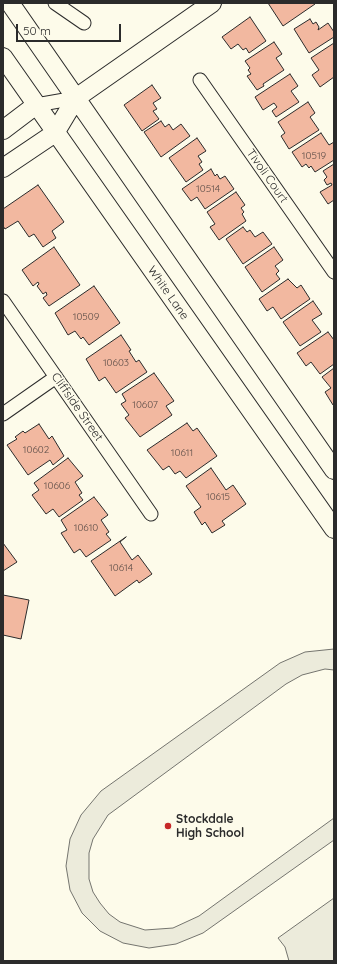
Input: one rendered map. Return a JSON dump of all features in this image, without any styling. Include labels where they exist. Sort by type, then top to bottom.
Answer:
[{"type":"main road","points":[[10,3],[334,470]]},
{"type":"main road","points":[[3,168],[55,133],[76,98],[212,3]]},
{"type":"main road","name":"White Lane","points":[[3,57],[334,529]]},
{"type":"main road","points":[[3,130],[36,105]]},
{"type":"street","points":[[55,3],[84,23]]},
{"type":"street","name":"Tivoli Court","points":[[200,80],[334,272]]},
{"type":"street","points":[[36,105],[76,98]]},
{"type":"street","name":"Cliffside Street","points":[[3,301],[151,514]]},
{"type":"street","points":[[3,414],[56,377]]},
{"type":"shaded area","points":[[334,649],[334,670],[325,669],[302,675],[286,684],[108,815],[93,839],[89,853],[89,879],[93,892],[100,903],[109,914],[120,922],[145,930],[173,928],[199,916],[334,818],[334,840],[203,933],[176,944],[149,948],[123,943],[100,931],[82,913],[70,890],[66,866],[70,839],[81,815],[101,791],[280,663],[305,652]]},
{"type":"shaded area","points":[[334,898],[334,961],[289,961],[285,947],[278,938]]},
{"type":"building","points":[[268,3],[314,3],[315,4],[283,26]]},
{"type":"building","points":[[250,17],[266,41],[249,53],[246,48],[243,50],[238,44],[231,49],[222,37]]},
{"type":"building","points":[[310,19],[313,24],[316,22],[319,27],[318,30],[328,23],[334,32],[334,37],[309,53],[294,29]]},
{"type":"building","points":[[274,42],[282,54],[276,58],[284,70],[263,84],[264,86],[257,90],[247,76],[251,74],[248,70],[250,68],[245,61]]},
{"type":"building","points":[[334,43],[334,77],[320,87],[312,75],[319,70],[311,58]]},
{"type":"building","points":[[290,74],[298,86],[291,91],[299,102],[276,117],[272,111],[277,107],[274,103],[263,110],[255,97]]},
{"type":"building","points":[[152,85],[161,98],[153,103],[157,109],[153,111],[159,119],[142,131],[124,105]]},
{"type":"building","points":[[308,102],[315,113],[310,117],[319,130],[289,149],[281,136],[285,133],[278,122]]},
{"type":"building","points":[[161,121],[165,127],[169,124],[173,130],[181,124],[190,136],[161,157],[144,132]]},
{"type":"building","points":[[321,133],[329,145],[334,142],[334,160],[315,172],[311,166],[309,168],[306,164],[302,167],[292,152]]},
{"type":"building","points":[[197,138],[206,151],[198,156],[202,162],[199,164],[203,170],[186,182],[169,158]]},
{"type":"building","points":[[334,164],[334,200],[328,204],[320,192],[332,185],[331,183],[327,185],[324,180],[327,177],[323,171]]},
{"type":"building","points":[[211,169],[215,176],[217,174],[220,179],[225,176],[234,189],[205,209],[197,197],[191,201],[182,189]]},
{"type":"building","points":[[38,185],[64,222],[52,231],[56,238],[43,247],[34,234],[29,237],[18,221],[5,229],[3,226],[3,209]]},
{"type":"building","points":[[236,192],[245,205],[241,208],[244,212],[242,214],[246,221],[219,240],[210,227],[215,224],[207,212]]},
{"type":"building","points":[[243,227],[247,232],[250,230],[255,237],[263,232],[272,244],[243,264],[226,239]]},
{"type":"building","points":[[54,247],[80,285],[49,306],[43,298],[47,295],[46,292],[43,294],[37,286],[39,284],[38,282],[33,286],[22,270]]},
{"type":"building","points":[[274,247],[283,260],[275,266],[279,271],[276,274],[280,279],[262,292],[245,267]]},
{"type":"building","points":[[288,279],[297,288],[301,285],[310,299],[281,319],[273,307],[267,311],[259,299]]},
{"type":"building","points":[[94,286],[120,323],[89,345],[83,337],[81,339],[75,331],[68,335],[55,313]]},
{"type":"building","points":[[313,301],[322,314],[312,320],[321,332],[300,346],[283,322]]},
{"type":"building","points":[[328,332],[334,340],[334,364],[320,374],[311,362],[306,366],[297,353]]},
{"type":"building","points":[[121,335],[131,350],[129,351],[136,362],[139,360],[147,372],[116,393],[105,377],[99,381],[86,359]]},
{"type":"building","points":[[334,368],[333,405],[325,392],[331,388],[322,377]]},
{"type":"building","points":[[154,373],[174,401],[166,406],[172,415],[140,437],[125,418],[129,415],[121,404],[126,401],[122,394]]},
{"type":"building","points":[[187,423],[193,431],[197,428],[217,456],[186,478],[180,471],[175,474],[169,466],[163,470],[147,450]]},
{"type":"building","points":[[39,424],[49,439],[52,436],[64,456],[53,465],[50,460],[28,475],[7,445],[17,439],[15,437],[23,431],[25,433]]},
{"type":"building","points":[[68,458],[83,476],[75,482],[82,493],[79,495],[83,500],[59,517],[53,509],[46,514],[32,495],[39,490],[34,483]]},
{"type":"building","points":[[211,468],[226,490],[233,485],[246,504],[222,521],[225,525],[212,533],[205,522],[202,525],[194,512],[201,507],[186,486]]},
{"type":"building","points":[[94,497],[108,515],[101,520],[109,532],[106,534],[111,540],[86,557],[80,549],[74,553],[61,533],[67,530],[61,520]]},
{"type":"building","points":[[126,537],[120,542],[132,560],[138,555],[152,574],[139,583],[137,580],[115,596],[91,561]]},
{"type":"building","points":[[3,543],[17,562],[3,571]]},
{"type":"building","points":[[3,595],[29,600],[21,639],[3,635]]},
{"type":"place","name":"Stockdale High School","points":[[168,826]]}]
